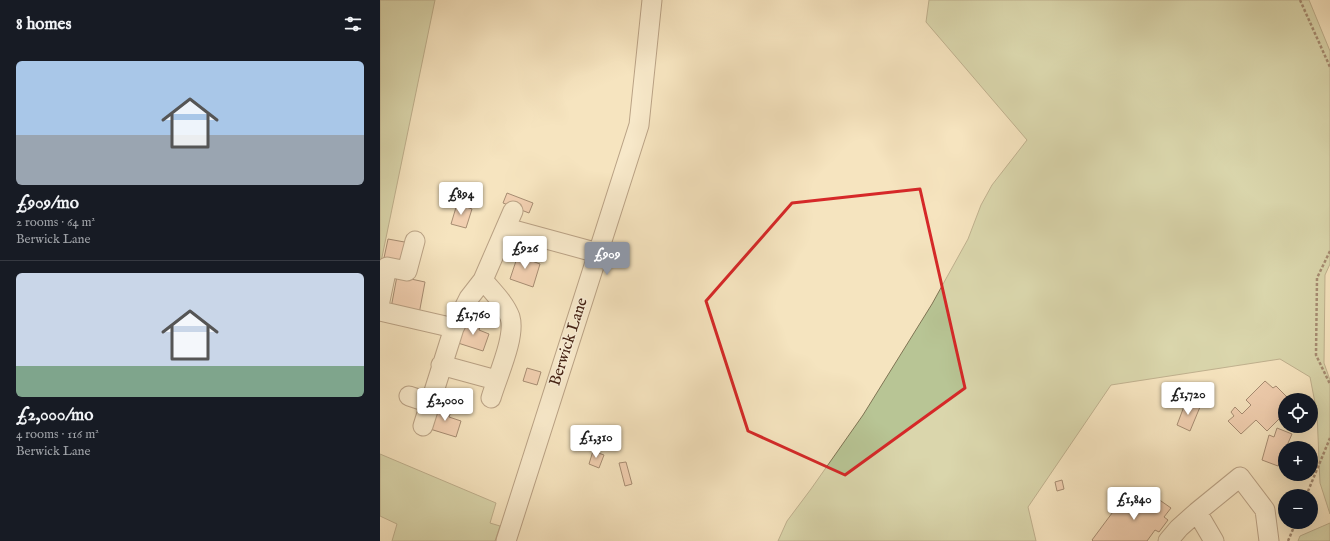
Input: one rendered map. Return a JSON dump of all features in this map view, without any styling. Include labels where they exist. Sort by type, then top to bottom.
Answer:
[{"type":"street","name":"Berwick Lane","points":[[506,541],[639,125],[652,0]]},
{"type":"street","points":[[423,426],[441,365],[454,328],[469,298],[483,280],[509,220],[598,253]]},
{"type":"street","points":[[380,301],[387,267],[408,271],[415,241]]},
{"type":"street","points":[[441,365],[494,389],[510,338],[510,318],[505,307],[483,280]]},
{"type":"street","points":[[380,311],[454,328]]},
{"type":"street","points":[[409,396],[430,403]]},
{"type":"street","points":[[1168,541],[1179,528],[1197,512],[1240,477],[1265,510],[1269,541]]},
{"type":"street","points":[[1197,512],[1214,541]]},
{"type":"path","points":[[1300,0],[1330,67]]},
{"type":"path","points":[[1330,251],[1317,278],[1316,355],[1330,384]]},
{"type":"path","points":[[1309,489],[1330,438]]},
{"type":"path","points":[[1288,541],[1293,529]]},
{"type":"highlighted area","points":[[920,189],[965,388],[845,475],[748,431],[706,301],[792,203]]},
{"type":"green space","points":[[380,0],[435,0],[380,267]]},
{"type":"green space","points":[[929,0],[1309,0],[1330,51],[1330,264],[1325,275],[1324,363],[1330,380],[1330,514],[1320,483],[1318,393],[1313,393],[1310,377],[1280,359],[1111,385],[1028,507],[1036,541],[778,541],[787,521],[863,415],[932,304],[968,239],[981,205],[992,185],[1027,140],[926,22]]},
{"type":"green space","points":[[380,454],[496,503],[490,523],[500,526],[495,541],[392,541],[397,524],[380,516]]},
{"type":"green space","points":[[1330,523],[1330,541],[1298,541],[1300,536]]},
{"type":"building","points":[[507,193],[533,203],[529,213],[503,203]]},
{"type":"building","points":[[457,204],[472,209],[466,228],[451,224]]},
{"type":"building","points":[[388,239],[410,243],[406,262],[384,258]]},
{"type":"building","points":[[519,252],[534,256],[532,261],[540,264],[533,287],[510,279]]},
{"type":"building","points":[[397,276],[425,282],[419,314],[391,308]]},
{"type":"building","points":[[466,319],[481,323],[479,330],[489,334],[483,351],[458,343]]},
{"type":"building","points":[[527,368],[541,372],[537,385],[523,381]]},
{"type":"building","points":[[1265,381],[1273,388],[1276,386],[1283,393],[1278,393],[1278,420],[1267,431],[1256,420],[1241,434],[1228,421],[1234,416],[1231,412],[1235,407],[1242,414],[1251,405],[1246,400]]},
{"type":"building","points":[[1186,401],[1200,407],[1190,431],[1177,425]]},
{"type":"building","points":[[438,404],[452,408],[449,417],[461,421],[456,437],[430,429]]},
{"type":"building","points":[[1277,428],[1278,433],[1292,434],[1289,441],[1278,441],[1278,466],[1262,460],[1269,435],[1274,437]]},
{"type":"building","points":[[593,451],[604,455],[599,468],[589,464]]},
{"type":"building","points":[[626,462],[632,484],[625,486],[619,463]]},
{"type":"building","points":[[1062,480],[1064,489],[1057,491],[1055,482]]},
{"type":"building","points":[[1127,493],[1143,505],[1151,494],[1171,508],[1164,517],[1168,520],[1159,532],[1155,530],[1147,541],[1093,541],[1092,540]]}]
